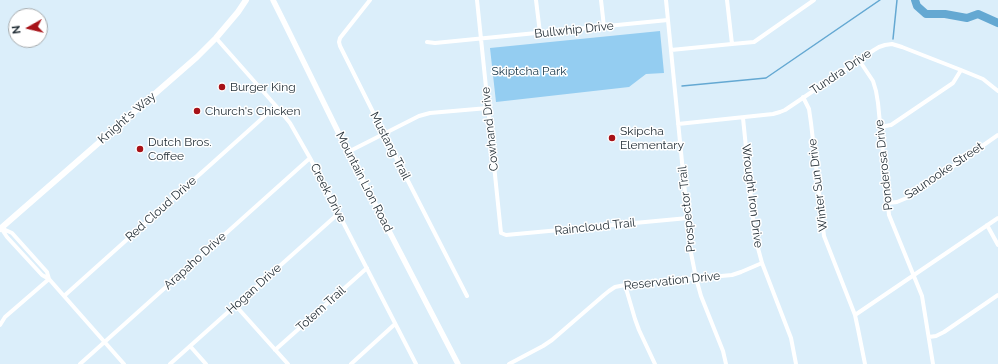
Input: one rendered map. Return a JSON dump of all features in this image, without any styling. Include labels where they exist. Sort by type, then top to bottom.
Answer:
[{"type":"main road","name":"Knight's Way","points":[[1,228],[197,57],[216,38],[246,0]]},
{"type":"street","name":"Mountain Lion Road","points":[[273,0],[348,152],[456,363]]},
{"type":"street","name":"Mustang Trail","points":[[370,0],[340,38],[340,46],[467,296]]},
{"type":"street","name":"Cowhand Drive","points":[[477,0],[501,233],[503,234]]},
{"type":"street","points":[[536,0],[540,33]]},
{"type":"street","points":[[601,0],[604,27]]},
{"type":"street","name":"Prospector Trail","points":[[666,0],[691,253],[696,278],[706,309],[724,351],[726,364]]},
{"type":"street","points":[[727,0],[732,44]]},
{"type":"street","points":[[671,50],[754,42],[814,0]]},
{"type":"street","name":"Bullwhip Drive","points":[[427,42],[435,43],[481,39],[668,20]]},
{"type":"street","name":"Creek Drive","points":[[216,38],[290,123],[339,213],[416,364]]},
{"type":"street","name":"Tundra Drive","points":[[678,124],[743,118],[780,112],[879,46],[892,44],[983,79],[998,91]]},
{"type":"street","name":"Ponderosa Drive","points":[[859,60],[873,81],[878,104],[889,215],[922,296],[933,364]]},
{"type":"street","points":[[880,127],[890,125],[953,84],[961,70]]},
{"type":"street","name":"Winter Sun Drive","points":[[803,97],[809,109],[824,236],[855,314],[865,364]]},
{"type":"street","name":"Red Cloud Drive","points":[[64,296],[276,106]]},
{"type":"street","points":[[348,152],[425,114],[488,108]]},
{"type":"street","name":"Wrought Iron Drive","points":[[743,118],[755,237],[762,263],[791,338],[796,364]]},
{"type":"street","name":"Saunooke Street","points":[[888,203],[897,202],[909,197],[998,135]]},
{"type":"street","name":"Arapaho Drive","points":[[80,364],[310,158]]},
{"type":"street","name":"Hogan Drive","points":[[170,364],[339,213]]},
{"type":"street","name":"Raincloud Trail","points":[[503,234],[506,235],[688,218]]},
{"type":"street","points":[[855,314],[998,218]]},
{"type":"street","points":[[987,225],[998,245]]},
{"type":"street","points":[[1,228],[12,233],[47,272],[49,279]]},
{"type":"street","points":[[1,228],[21,253],[42,276],[49,279],[124,364]]},
{"type":"street","points":[[21,253],[26,249]]},
{"type":"street","name":"Reservation Drive","points":[[509,364],[552,340],[609,291],[616,288],[626,285],[732,274],[741,272],[762,263]]},
{"type":"street","name":"Totem Trail","points":[[275,350],[367,268]]},
{"type":"street","points":[[0,324],[5,317],[49,279]]},
{"type":"street","points":[[626,285],[639,330],[655,364]]},
{"type":"street","points":[[929,337],[936,336],[944,332],[998,296]]},
{"type":"street","points":[[236,306],[288,364]]},
{"type":"street","points":[[351,364],[396,324]]},
{"type":"street","points":[[190,346],[206,364]]},
{"type":"green space","name":"Skiptcha Park","points":[[660,31],[664,73],[646,74],[629,87],[496,102],[490,48]]},
{"type":"waterway","points":[[682,86],[766,78],[880,0]]},
{"type":"waterway","points":[[893,39],[897,0]]},
{"type":"waterway","points":[[915,0],[917,6],[926,14],[945,14],[967,18],[978,14],[998,23]]},
{"type":"place","name":"Burger King","points":[[222,87]]},
{"type":"place","name":"Church's Chicken","points":[[197,111]]},
{"type":"place","name":"Skipcha Elementary","points":[[612,138]]},
{"type":"place","name":"Dutch Bros. Coffee","points":[[140,149]]}]
